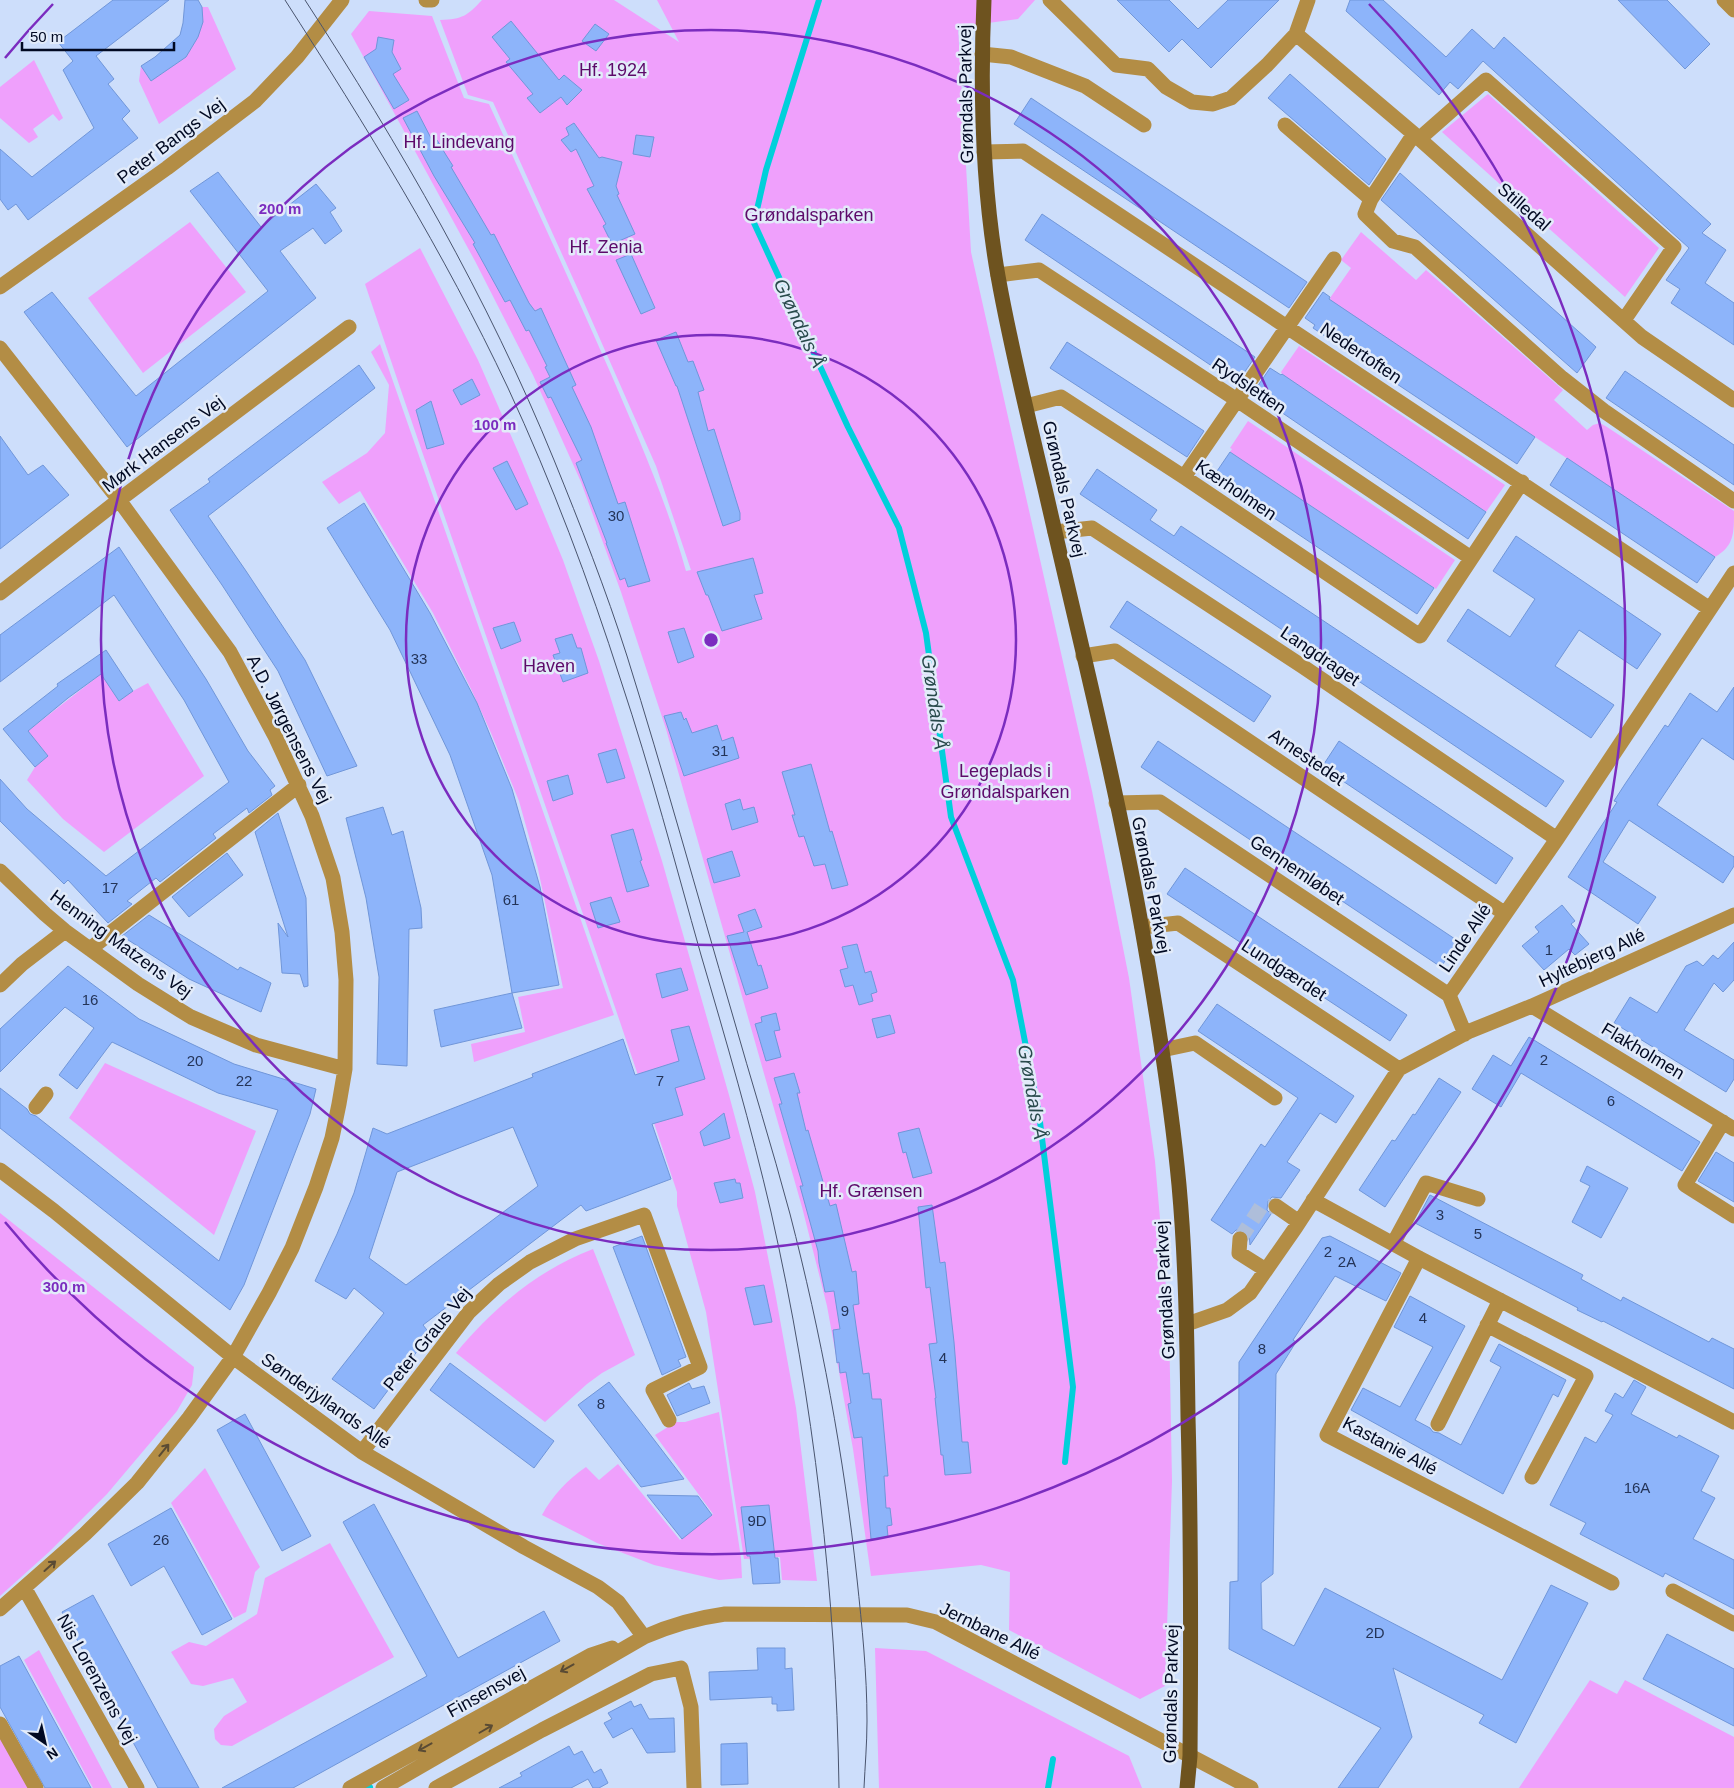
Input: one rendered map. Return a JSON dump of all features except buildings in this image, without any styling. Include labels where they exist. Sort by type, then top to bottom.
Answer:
[{"type":"main road","name":"Grøndals Parkvej","points":[[984,0],[982,54],[984,152],[998,275],[1142,927],[1162,1050],[1179,1185],[1187,1324],[1192,1623],[1190,1756],[1187,1788]]},
{"type":"street","points":[[426,0],[432,0]]},
{"type":"street","points":[[1050,0],[1116,65],[1148,69],[1166,87],[1192,102],[1213,104],[1231,98],[1267,65],[1296,34],[1308,0]]},
{"type":"street","points":[[1724,0],[1734,10]]},
{"type":"street","name":"Peter Bangs Vej","points":[[0,287],[167,168],[255,101],[297,57],[339,5]]},
{"type":"street","name":"Stilledal","points":[[1296,34],[1416,137],[1642,337],[1734,400]]},
{"type":"street","points":[[982,54],[1011,57],[1086,86],[1144,125]]},
{"type":"street","points":[[1624,320],[1674,247],[1486,80],[1416,137],[1371,199],[1365,214],[1393,241],[1415,247],[1569,384],[1604,412],[1734,501]]},
{"type":"street","points":[[1285,125],[1371,199]]},
{"type":"street","name":"Nedertoften","points":[[984,152],[1023,150],[1710,609]]},
{"type":"street","points":[[1184,477],[1334,259]]},
{"type":"street","name":"Rydsletten","points":[[998,275],[1039,270],[1237,400],[1471,558]]},
{"type":"street","name":"Mørk Hansens Vej","points":[[0,593],[119,500],[349,326]]},
{"type":"street","name":"A.D. Jørgensens Vej","points":[[0,348],[119,500],[230,652],[299,786],[312,816],[332,878],[342,932],[346,980],[345,1069],[332,1138],[316,1187],[292,1248],[270,1293],[233,1357],[189,1418],[137,1483],[85,1534],[0,1609]]},
{"type":"street","name":"Kærholmen","points":[[1026,406],[1061,397],[1184,477],[1420,636],[1471,558]]},
{"type":"street","points":[[1471,558],[1522,482]]},
{"type":"street","name":"Langdraget","points":[[1055,532],[1092,528],[1302,666],[1557,839]]},
{"type":"street","name":"Linde Allé","points":[[1464,1034],[1449,995],[1557,839],[1734,573]]},
{"type":"street","name":"Arnestedet","points":[[1083,656],[1115,651],[1504,914]]},
{"type":"street","points":[[90,949],[299,786]]},
{"type":"street","name":"Gennemløbet","points":[[1116,803],[1160,802],[1449,995]]},
{"type":"street","name":"Henning Matzens Vej","points":[[0,871],[44,914],[65,931],[138,984],[191,1017],[256,1045],[345,1069]]},
{"type":"street","name":"Hyltebjerg Allé","points":[[1464,1034],[1532,1006],[1734,915]]},
{"type":"street","name":"Lundgærdet","points":[[1142,927],[1178,923],[1399,1069]]},
{"type":"street","points":[[0,985],[22,964],[65,931]]},
{"type":"street","name":"Flakholmen","points":[[1532,1006],[1729,1126]]},
{"type":"street","points":[[1187,1324],[1227,1310],[1250,1293],[1399,1069],[1464,1034]]},
{"type":"street","points":[[1162,1050],[1195,1043],[1275,1098]]},
{"type":"street","points":[[36,1107],[46,1094]]},
{"type":"street","points":[[1729,1126],[1685,1185],[1734,1216]]},
{"type":"street","name":"Sønderjyllands Allé","points":[[0,1170],[54,1211],[233,1357],[362,1452],[524,1547],[598,1587],[618,1602],[644,1637]]},
{"type":"street","points":[[1393,1244],[1426,1183],[1478,1199]]},
{"type":"street","points":[[1313,1200],[1419,1258],[1734,1422]]},
{"type":"street","points":[[1276,1206],[1299,1222]]},
{"type":"street","name":"Peter Graus Vej","points":[[362,1452],[469,1312],[499,1284],[530,1262],[575,1239],[644,1215],[700,1367],[653,1390],[669,1420]]},
{"type":"street","points":[[1240,1239],[1240,1253],[1266,1270]]},
{"type":"street","name":"Kastanie Allé","points":[[1419,1258],[1327,1435],[1612,1582]]},
{"type":"street","points":[[1438,1424],[1500,1300]]},
{"type":"street","points":[[1487,1325],[1586,1376],[1532,1477]]},
{"type":"street","name":"Nis Lorenzens Vej","points":[[24,1589],[137,1788]]},
{"type":"street","points":[[1672,1591],[1734,1624]]},
{"type":"street","name":"Jernbane Allé","points":[[687,1621],[725,1614],[907,1615],[936,1622],[1251,1788]]},
{"type":"street","name":"Finsensvej","points":[[386,1786],[644,1637],[668,1626],[687,1621]]},
{"type":"street","name":"Finsensvej","points":[[350,1788],[591,1655],[644,1637]]},
{"type":"street","points":[[436,1788],[542,1730],[651,1674],[681,1668],[691,1707],[694,1788]]},
{"type":"street","points":[[0,1724],[36,1788]]},
{"type":"street","points":[[382,1771],[386,1786],[408,1788]]},
{"type":"green space","name":"Grøndalsparken","points":[[482,0],[614,0],[679,42],[657,0],[1035,0],[1018,19],[958,27],[971,252],[1092,791],[1129,978],[1155,1161],[1169,1322],[1172,1481],[1165,1686],[1140,1699],[1009,1630],[1010,1572],[981,1565],[871,1576],[853,1449],[827,1306],[802,1207],[666,729],[621,592],[581,482],[533,375],[475,261],[351,34],[369,11],[432,16],[464,98],[489,104],[632,423],[652,471],[686,571],[691,570],[656,466],[493,102],[468,95],[440,20],[464,16]]},
{"type":"green space","points":[[202,7],[208,7],[236,69],[159,124],[139,81],[141,66],[151,81],[186,57],[198,37]]},
{"type":"green space","points":[[34,60],[63,118],[59,121],[53,114],[33,129],[38,137],[29,143],[0,118],[0,87]]},
{"type":"green space","points":[[1488,94],[1659,248],[1625,297],[1442,132]]},
{"type":"green space","points":[[190,222],[246,292],[143,373],[88,298]]},
{"type":"green space","points":[[1361,232],[1416,280],[1426,270],[1563,390],[1554,400],[1587,430],[1593,425],[1600,423],[1734,511],[1732,538],[1726,548],[1715,557],[1331,301],[1330,298],[1351,268],[1341,260]]},
{"type":"green space","name":"Haven","points":[[420,248],[478,360],[563,560],[599,661],[662,861],[755,1192],[796,1408],[817,1581],[782,1580],[780,1557],[744,1559],[706,1312],[677,1206],[677,1192],[365,284]]},
{"type":"green space","points":[[380,344],[614,1015],[474,1062],[471,1044],[525,1032],[518,997],[563,988],[538,869],[519,801],[471,689],[433,613],[360,491],[339,504],[322,482],[367,453],[385,433],[389,385],[371,352]]},
{"type":"green space","points":[[1299,346],[1505,485],[1486,512],[1282,374],[1281,372]]},
{"type":"green space","points":[[1248,421],[1455,560],[1436,589],[1230,452],[1232,449],[1230,448]]},
{"type":"green space","points":[[101,674],[119,701],[148,683],[204,776],[104,852],[63,819],[27,780],[35,767],[48,756],[28,731]]},
{"type":"green space","points":[[105,1063],[256,1131],[214,1235],[69,1118]]},
{"type":"green space","points":[[0,1213],[194,1367],[192,1385],[177,1411],[107,1494],[49,1552],[0,1596]]},
{"type":"green space","points":[[593,1249],[635,1355],[602,1373],[587,1384],[545,1422],[456,1353],[470,1336],[501,1306],[535,1279]]},
{"type":"green space","points":[[719,1412],[741,1558],[742,1578],[719,1580],[654,1565],[597,1543],[542,1515],[561,1488],[586,1467],[599,1480],[618,1464],[680,1540],[713,1514],[655,1435],[676,1422],[685,1422]]},
{"type":"green space","points":[[205,1468],[260,1567],[255,1572],[246,1612],[234,1618],[171,1503]]},
{"type":"green space","points":[[330,1543],[394,1657],[232,1746],[221,1745],[215,1739],[214,1729],[224,1716],[247,1702],[233,1678],[203,1686],[191,1684],[171,1652],[189,1642],[206,1646],[257,1614],[265,1578]]},
{"type":"green space","points":[[875,1648],[926,1651],[1129,1756],[1142,1788],[879,1788]]},
{"type":"green space","points":[[39,1650],[112,1788],[93,1788],[24,1660]]},
{"type":"green space","points":[[1590,1680],[1617,1694],[1625,1680],[1734,1737],[1734,1788],[1519,1788]]},
{"type":"green space","points":[[0,1735],[28,1788],[0,1788]]},
{"type":"waterway","name":"Grøndals Å","points":[[819,0],[766,170],[754,223],[848,427],[899,528],[926,633],[951,817],[1013,980],[1039,1114],[1073,1387],[1065,1462]]},
{"type":"waterway","name":"Grøndals Å","points":[[1048,1788],[1053,1759]]},
{"type":"tunnel","points":[[1240,1239],[1261,1207],[1276,1206]]},
{"type":"tram line","points":[[285,0],[403,190],[458,288],[508,388],[540,460],[569,533],[596,606],[632,715],[747,1115],[786,1283],[811,1427],[828,1571],[837,1715],[839,1788]]},
{"type":"tram line","points":[[305,0],[408,167],[501,340],[564,484],[602,582],[627,656],[783,1189],[812,1304],[838,1441],[852,1533],[861,1614],[867,1703],[864,1788]]},
{"type":"park label","name":"Hf. 1924","points":[[613,70]]},
{"type":"park label","name":"Hf. Lindevang","points":[[459,142]]},
{"type":"park label","name":"Hf. Zenia","points":[[606,247]]},
{"type":"park label","name":"Legeplads i Grøndalsparken","points":[[1005,781]]},
{"type":"park label","name":"Hf. Grænsen","points":[[871,1191]]}]
